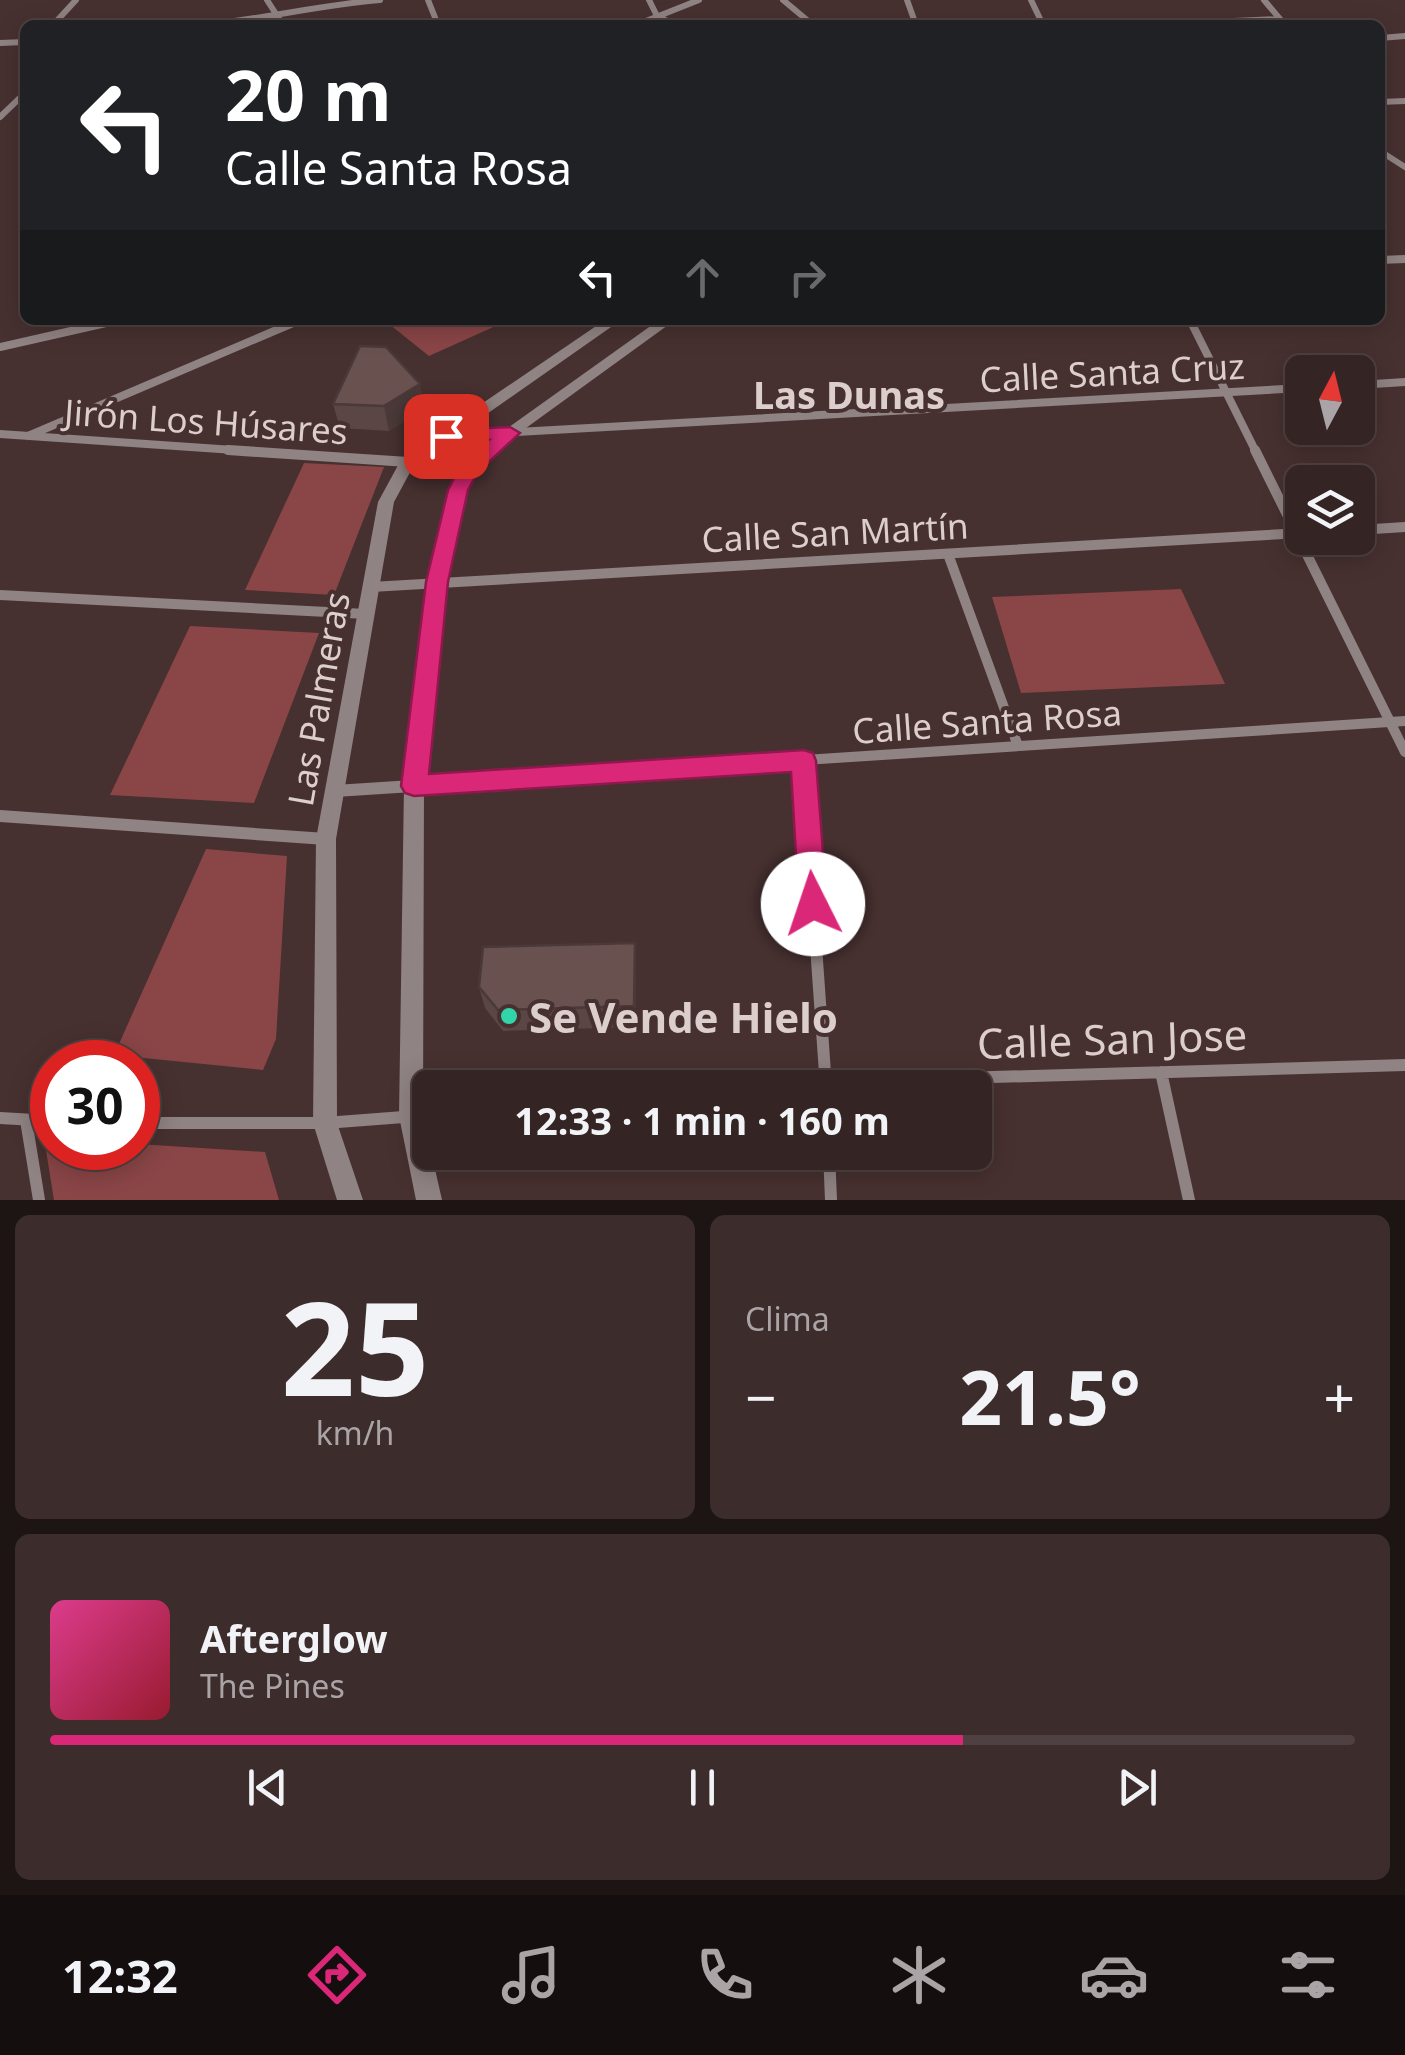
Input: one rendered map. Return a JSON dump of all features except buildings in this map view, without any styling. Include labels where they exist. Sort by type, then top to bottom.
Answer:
[{"type":"street","points":[[58,20],[76,0]]},
{"type":"street","points":[[267,0],[279,20]]},
{"type":"street","points":[[236,20],[302,7],[380,0]]},
{"type":"street","points":[[649,0],[657,16],[665,20]]},
{"type":"street","points":[[648,20],[698,0]]},
{"type":"street","points":[[783,0],[807,20]]},
{"type":"street","points":[[1264,0],[1280,20]]},
{"type":"street","points":[[0,118],[20,97]]},
{"type":"street","points":[[0,347],[98,325]]},
{"type":"street","points":[[27,436],[288,325]]},
{"type":"street","name":"Las Palmeras","points":[[350,1200],[325,1123],[326,839],[386,502],[408,462],[607,325]]},
{"type":"street","points":[[420,1070],[414,786],[437,582],[458,490],[469,468],[510,433],[661,325]]},
{"type":"street","points":[[1192,325],[1285,506]]},
{"type":"street","points":[[1375,384],[1405,382]]},
{"type":"street","name":"Calle Santa Cruz","points":[[446,436],[1285,389]]},
{"type":"street","name":"Jirón Los Húsares","points":[[0,434],[408,462]]},
{"type":"street","points":[[1375,529],[1405,527]]},
{"type":"street","name":"Calle San Martín","points":[[371,586],[1285,534]]},
{"type":"street","points":[[948,554],[1018,746]]},
{"type":"street","points":[[1310,555],[1405,752]]},
{"type":"street","points":[[0,595],[366,614]]},
{"type":"street","name":"Calle Santa Rosa","points":[[334,791],[1405,722]]},
{"type":"street","points":[[804,761],[824,1070]]},
{"type":"street","points":[[0,816],[326,839]]},
{"type":"street","name":"Calle San Jose","points":[[992,1079],[1405,1065]]},
{"type":"street","points":[[1160,1072],[1189,1200]]},
{"type":"street","points":[[160,1123],[325,1123],[412,1116]]},
{"type":"street","points":[[0,1118],[30,1120]]},
{"type":"street","points":[[26,1120],[39,1200]]},
{"type":"street","points":[[426,1170],[429,1200]]},
{"type":"street","points":[[830,1170],[831,1200]]},
{"type":"shaded area","points":[[390,325],[498,325],[429,356]]},
{"type":"shaded area","points":[[304,463],[384,467],[334,595],[245,590]]},
{"type":"shaded area","points":[[1181,589],[1225,684],[1021,693],[992,597]]},
{"type":"shaded area","points":[[190,626],[319,633],[254,803],[110,795]]},
{"type":"shaded area","points":[[206,849],[287,856],[276,1039],[263,1070],[160,1060],[160,1040],[121,1040]]},
{"type":"shaded area","points":[[160,1145],[265,1152],[279,1200],[54,1200],[49,1170],[160,1170]]},
{"type":"place","name":"Se Vende Hielo","points":[[509,1016]]},
{"type":"district","name":"Las Dunas","points":[[849,394]]},
{"type":"route","points":[[446,436],[510,433],[469,468],[458,490],[437,582],[414,786],[804,761],[813,904]]}]
